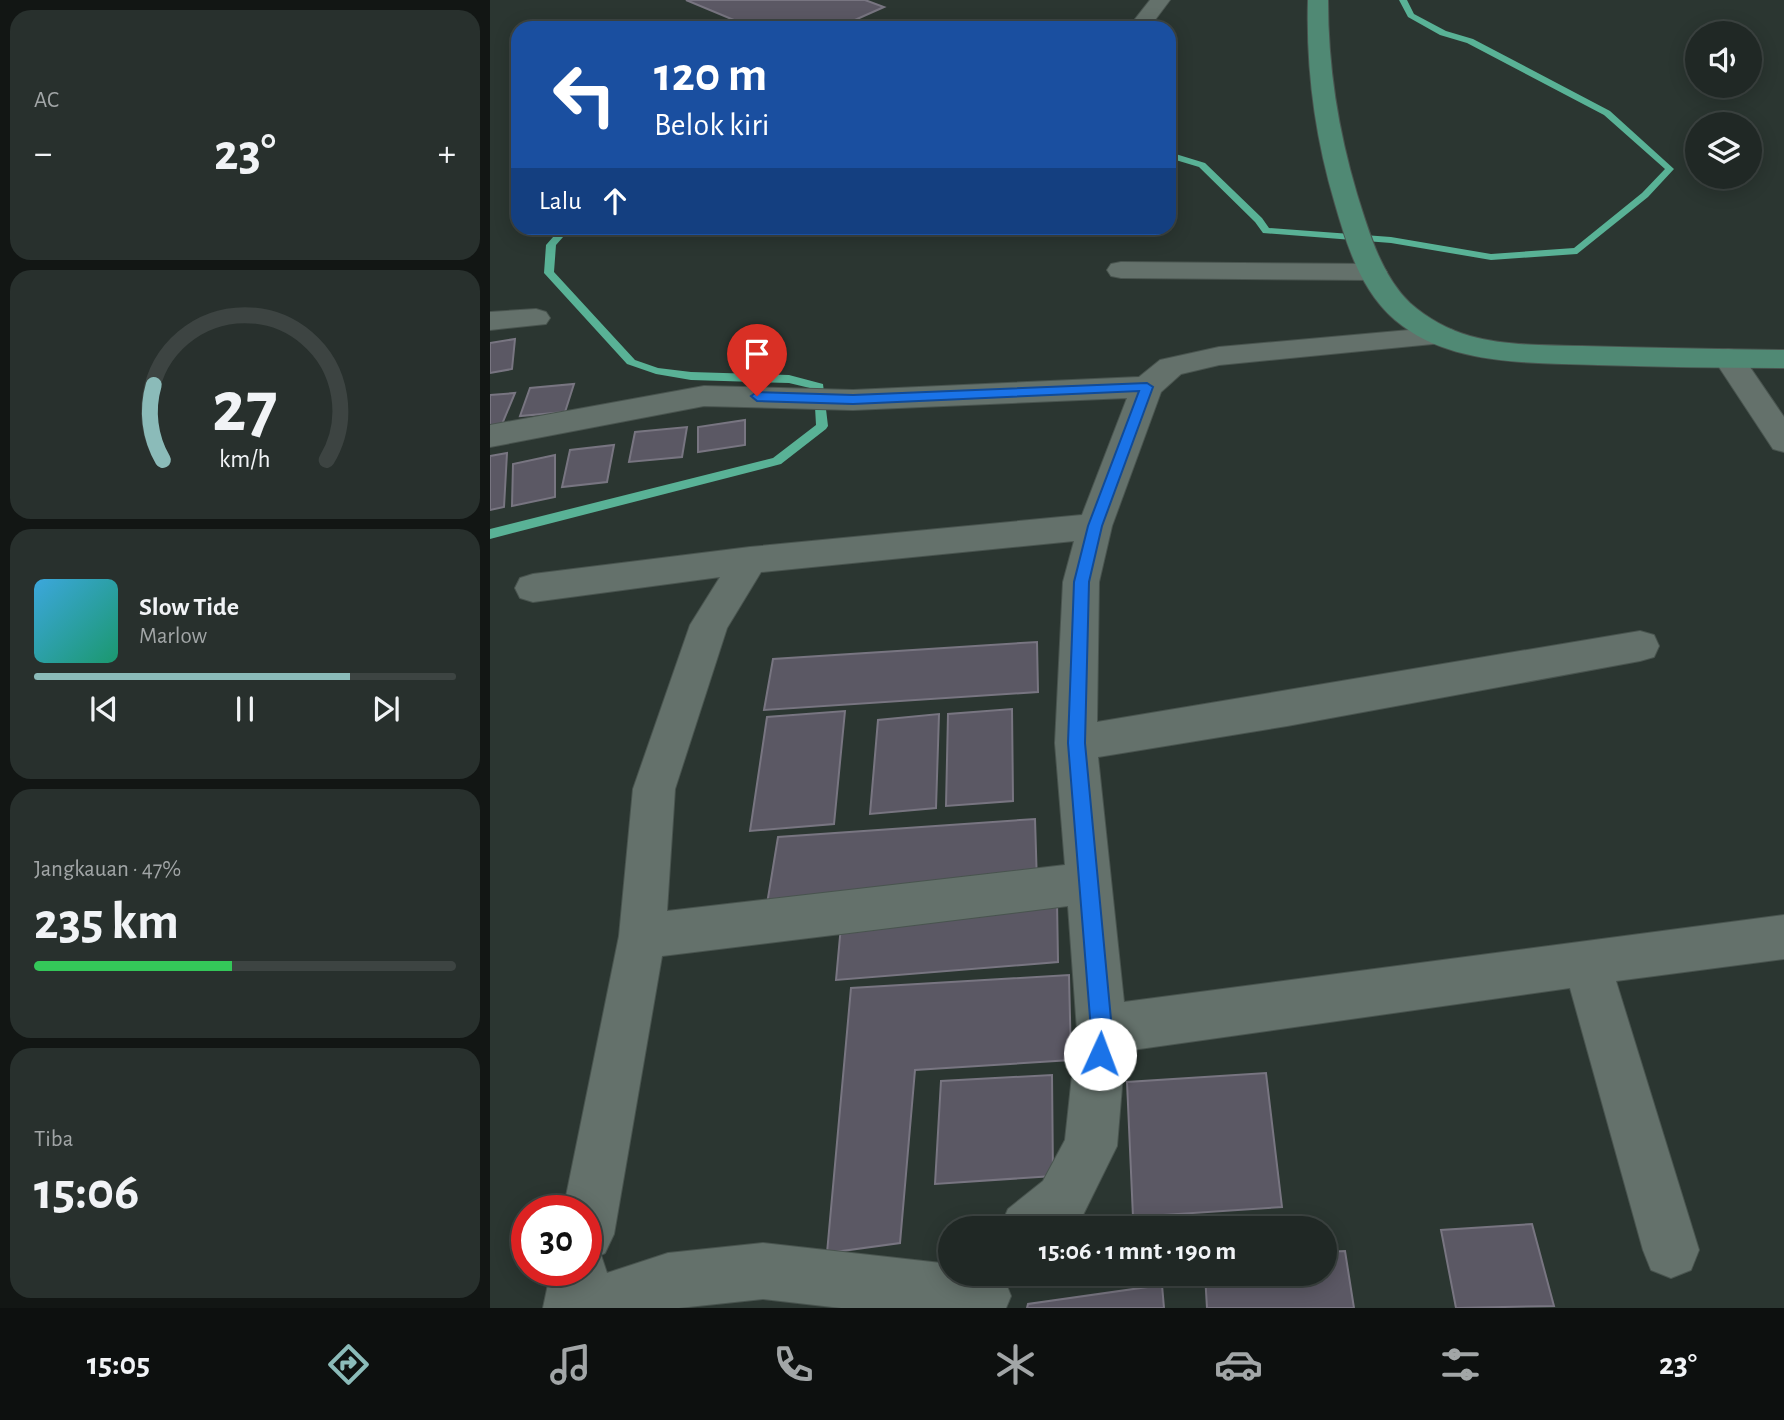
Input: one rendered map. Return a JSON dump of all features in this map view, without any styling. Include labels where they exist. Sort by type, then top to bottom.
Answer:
[{"type":"main road","points":[[1318,0],[1318,75],[1327,127],[1352,216],[1368,261],[1399,307],[1410,318],[1443,336],[1486,348],[1514,352],[1784,359]]},
{"type":"street","points":[[1144,21],[1160,0]]},
{"type":"street","points":[[1121,270],[1368,261]]},
{"type":"street","points":[[490,321],[536,318]]},
{"type":"street","points":[[1042,1216],[1062,1200],[1091,1146],[1102,1030],[1076,743],[1081,582],[1095,526],[1147,387],[1171,367],[1219,356],[1443,336]]},
{"type":"street","points":[[1728,358],[1784,441]]},
{"type":"street","points":[[490,436],[704,396],[853,400],[1147,387]]},
{"type":"street","points":[[533,587],[750,560],[1095,526]]},
{"type":"street","points":[[593,1195],[642,936],[654,789],[709,625],[750,560]]},
{"type":"street","points":[[1076,743],[1287,709],[1640,646]]},
{"type":"street","points":[[642,936],[1088,883]]},
{"type":"street","points":[[1102,1030],[1784,937]]},
{"type":"street","points":[[1586,962],[1671,1250]]},
{"type":"street","points":[[597,1308],[617,1297],[668,1281],[763,1271],[986,1293]]},
{"type":"street","points":[[572,1308],[576,1286]]},
{"type":"building","points":[[686,0],[865,0],[884,7],[853,21],[736,21]]},
{"type":"building","points":[[515,339],[512,369],[490,373],[490,343]]},
{"type":"building","points":[[574,384],[565,412],[520,416],[530,388]]},
{"type":"building","points":[[515,393],[500,429],[490,430],[490,395]]},
{"type":"building","points":[[745,420],[745,445],[698,452],[698,427]]},
{"type":"building","points":[[687,427],[682,457],[629,462],[635,432]]},
{"type":"building","points":[[614,445],[607,482],[562,487],[570,450]]},
{"type":"building","points":[[507,453],[504,507],[490,510],[490,456]]},
{"type":"building","points":[[555,455],[555,497],[512,506],[513,464]]},
{"type":"building","points":[[1037,642],[1038,692],[764,710],[773,659]]},
{"type":"building","points":[[1012,709],[1013,801],[946,806],[948,714]]},
{"type":"building","points":[[845,711],[834,824],[750,831],[767,717]]},
{"type":"building","points":[[939,714],[936,808],[870,814],[878,720]]},
{"type":"building","points":[[1035,819],[1037,884],[767,904],[778,837]]},
{"type":"building","points":[[1057,900],[1058,962],[836,980],[842,915]]},
{"type":"building","points":[[1069,975],[1071,1060],[915,1070],[900,1243],[827,1253],[851,988]]},
{"type":"building","points":[[1266,1073],[1282,1207],[1133,1216],[1127,1082]]},
{"type":"building","points":[[1052,1075],[1053,1176],[935,1184],[941,1081]]},
{"type":"building","points":[[1532,1224],[1554,1306],[1456,1308],[1441,1230]]},
{"type":"building","points":[[1337,1251],[1345,1251],[1354,1308],[1207,1308],[1206,1286],[1337,1286]]},
{"type":"building","points":[[1162,1286],[1164,1308],[1027,1308],[1028,1304]]},
{"type":"waterway","points":[[1176,157],[1202,165],[1259,220],[1266,231],[1391,240],[1491,257],[1577,251],[1645,195],[1670,169],[1607,113],[1470,41],[1443,33],[1411,15],[1403,0]]},
{"type":"waterway","points":[[490,534],[777,461],[822,426],[819,387],[789,379],[691,376],[656,371],[631,362],[549,273],[551,245],[560,235]]},
{"type":"route","points":[[757,396],[853,400],[1147,387],[1095,526],[1081,582],[1076,743],[1102,1030],[1100,1054]]}]
